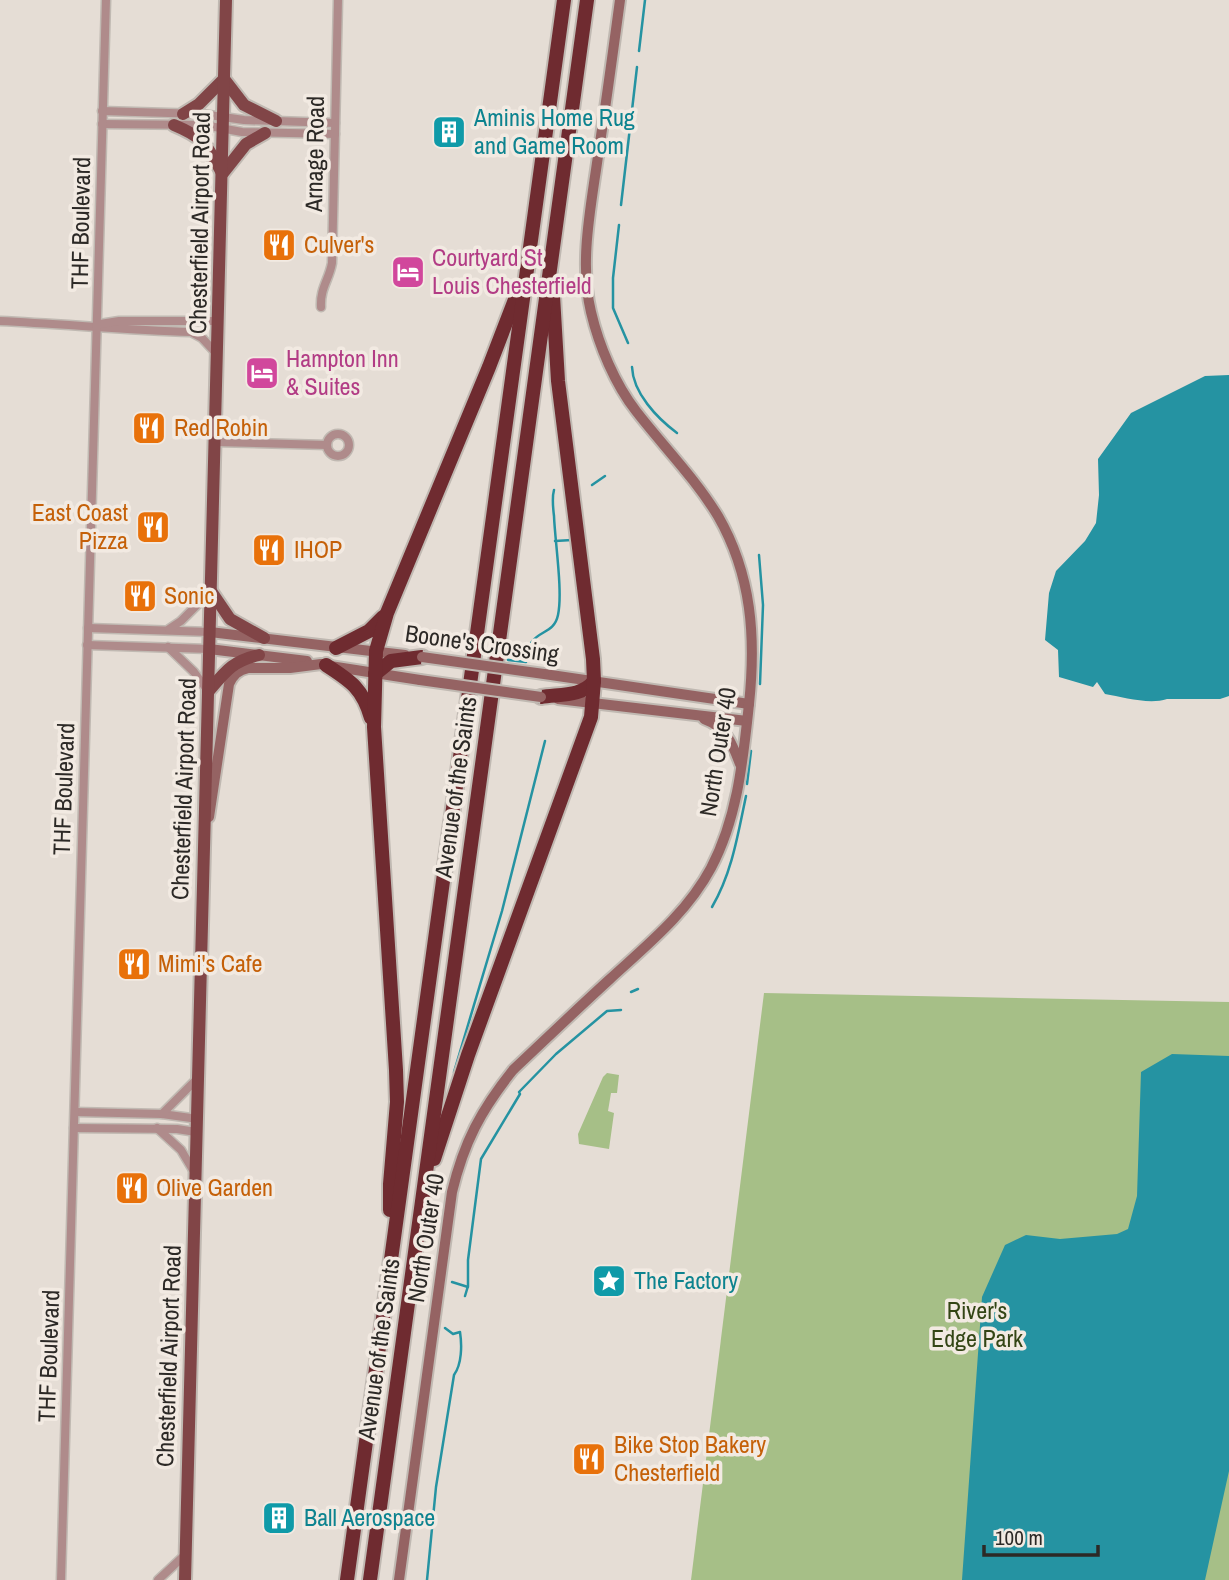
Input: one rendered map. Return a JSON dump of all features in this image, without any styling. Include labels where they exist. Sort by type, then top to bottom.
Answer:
[{"type":"highway","name":"Avenue of the Saints","points":[[347,1580],[564,0]]},
{"type":"highway","name":"Avenue of the Saints","points":[[370,1580],[587,0]]},
{"type":"highway","points":[[423,1191],[468,1055],[591,717],[593,659],[558,381],[551,262]]},
{"type":"highway","points":[[391,1257],[390,1184],[397,1102],[374,727],[376,651],[387,613],[527,272]]},
{"type":"highway","points":[[337,648],[369,631],[387,613]]},
{"type":"highway","points":[[375,674],[391,661],[422,657]]},
{"type":"highway","points":[[324,664],[351,681],[359,691],[367,703],[374,727]]},
{"type":"highway","points":[[541,697],[579,693],[594,681]]},
{"type":"main road","name":"Chesterfield Airport Road","points":[[185,1580],[226,0]]},
{"type":"main road","points":[[183,114],[199,104],[224,79],[244,105],[276,121]]},
{"type":"main road","points":[[173,125],[201,139],[223,173],[246,144],[265,133]]},
{"type":"main road","points":[[211,592],[232,620],[264,638]]},
{"type":"main road","points":[[208,692],[231,666],[242,659],[259,655]]},
{"type":"street","name":"THF Boulevard","points":[[61,1580],[106,0]]},
{"type":"street","name":"Arnage Road","points":[[321,307],[323,286],[332,262],[338,0]]},
{"type":"street","name":"North Outer 40","points":[[399,1580],[452,1192],[465,1148],[490,1099],[513,1070],[675,919],[696,891],[710,869],[731,820],[741,767],[753,639],[746,585],[738,560],[717,514],[627,397],[608,360],[591,312],[586,279],[590,211],[620,0]]},
{"type":"street","points":[[102,111],[183,114],[265,133],[335,134]]},
{"type":"street","points":[[102,124],[204,125],[276,121],[335,123]]},
{"type":"street","points":[[0,321],[97,325],[118,330],[191,332],[202,338],[217,354]]},
{"type":"street","points":[[97,325],[119,321],[218,321]]},
{"type":"street","points":[[215,442],[327,445]]},
{"type":"street","points":[[169,629],[211,592]]},
{"type":"street","points":[[88,628],[210,632]]},
{"type":"street","name":"Boone's Crossing","points":[[210,632],[422,657],[748,704]]},
{"type":"street","points":[[87,645],[209,649]]},
{"type":"street","points":[[168,647],[194,672],[208,692]]},
{"type":"street","name":"Boone's Crossing","points":[[209,649],[541,697],[747,721]]},
{"type":"street","points":[[205,844],[229,684],[233,676],[248,668],[290,668],[324,664]]},
{"type":"street","points":[[691,715],[713,722],[727,734],[741,767]]},
{"type":"street","points":[[162,1114],[197,1079]]},
{"type":"street","points":[[75,1112],[162,1114],[197,1123]]},
{"type":"street","points":[[74,1128],[157,1128],[197,1123]]},
{"type":"street","points":[[157,1128],[181,1150],[195,1174]]},
{"type":"street","points":[[158,1580],[186,1554]]},
{"type":"green space","name":"River's Edge Park","points":[[764,993],[1229,1002],[1229,1580],[691,1580]]},
{"type":"green space","points":[[607,1073],[619,1075],[617,1093],[611,1093],[608,1111],[614,1113],[609,1149],[579,1144],[578,1134]]},
{"type":"water","points":[[1229,375],[1229,696],[1220,699],[1144,701],[1105,694],[1097,682],[1093,687],[1059,677],[1058,650],[1045,640],[1049,593],[1056,571],[1085,541],[1096,523],[1099,495],[1098,459],[1131,413],[1205,376]]},
{"type":"water","points":[[1172,1054],[1229,1056],[1229,1471],[1205,1580],[962,1580],[982,1297],[1005,1245],[1026,1235],[1060,1239],[1117,1234],[1128,1229],[1137,1196],[1141,1072]]},
{"type":"waterway","points":[[639,51],[645,0]]},
{"type":"waterway","points":[[621,205],[637,67]]},
{"type":"waterway","points":[[619,225],[613,278],[613,308],[628,343]]},
{"type":"waterway","points":[[632,367],[633,377],[647,404],[677,433]]},
{"type":"waterway","points":[[592,485],[605,476]]},
{"type":"waterway","points":[[508,654],[508,660],[526,662],[531,643],[551,627],[558,615],[560,593],[554,490]]},
{"type":"waterway","points":[[555,541],[572,540]]},
{"type":"waterway","points":[[759,555],[763,605],[760,684]]},
{"type":"waterway","points":[[454,1072],[502,911],[545,741]]},
{"type":"waterway","points":[[747,784],[751,751]]},
{"type":"waterway","points":[[712,907],[729,867],[746,796]]},
{"type":"waterway","points":[[631,992],[638,989]]},
{"type":"waterway","points":[[465,1296],[481,1159],[519,1092],[556,1054],[607,1011],[621,1010]]},
{"type":"waterway","points":[[452,1282],[468,1287]]},
{"type":"waterway","points":[[427,1580],[436,1487],[454,1375],[461,1354],[460,1332],[453,1334],[445,1328]]},
{"type":"place","name":"Aminis Home Rug and Game Room","points":[[449,132]]},
{"type":"place","name":"Culver's","points":[[279,245]]},
{"type":"place","name":"Courtyard St Louis Chesterfield","points":[[408,272]]},
{"type":"place","name":"Hampton Inn & Suites","points":[[262,373]]},
{"type":"place","name":"Red Robin","points":[[149,428]]},
{"type":"place","name":"East Coast Pizza","points":[[153,527]]},
{"type":"place","name":"IHOP","points":[[269,550]]},
{"type":"place","name":"Sonic","points":[[140,596]]},
{"type":"place","name":"Mimi's Cafe","points":[[134,964]]},
{"type":"place","name":"Olive Garden","points":[[132,1188]]},
{"type":"place","name":"The Factory","points":[[609,1281]]},
{"type":"place","name":"Bike Stop Bakery Chesterfield","points":[[589,1459]]},
{"type":"place","name":"Ball Aerospace","points":[[279,1518]]}]
